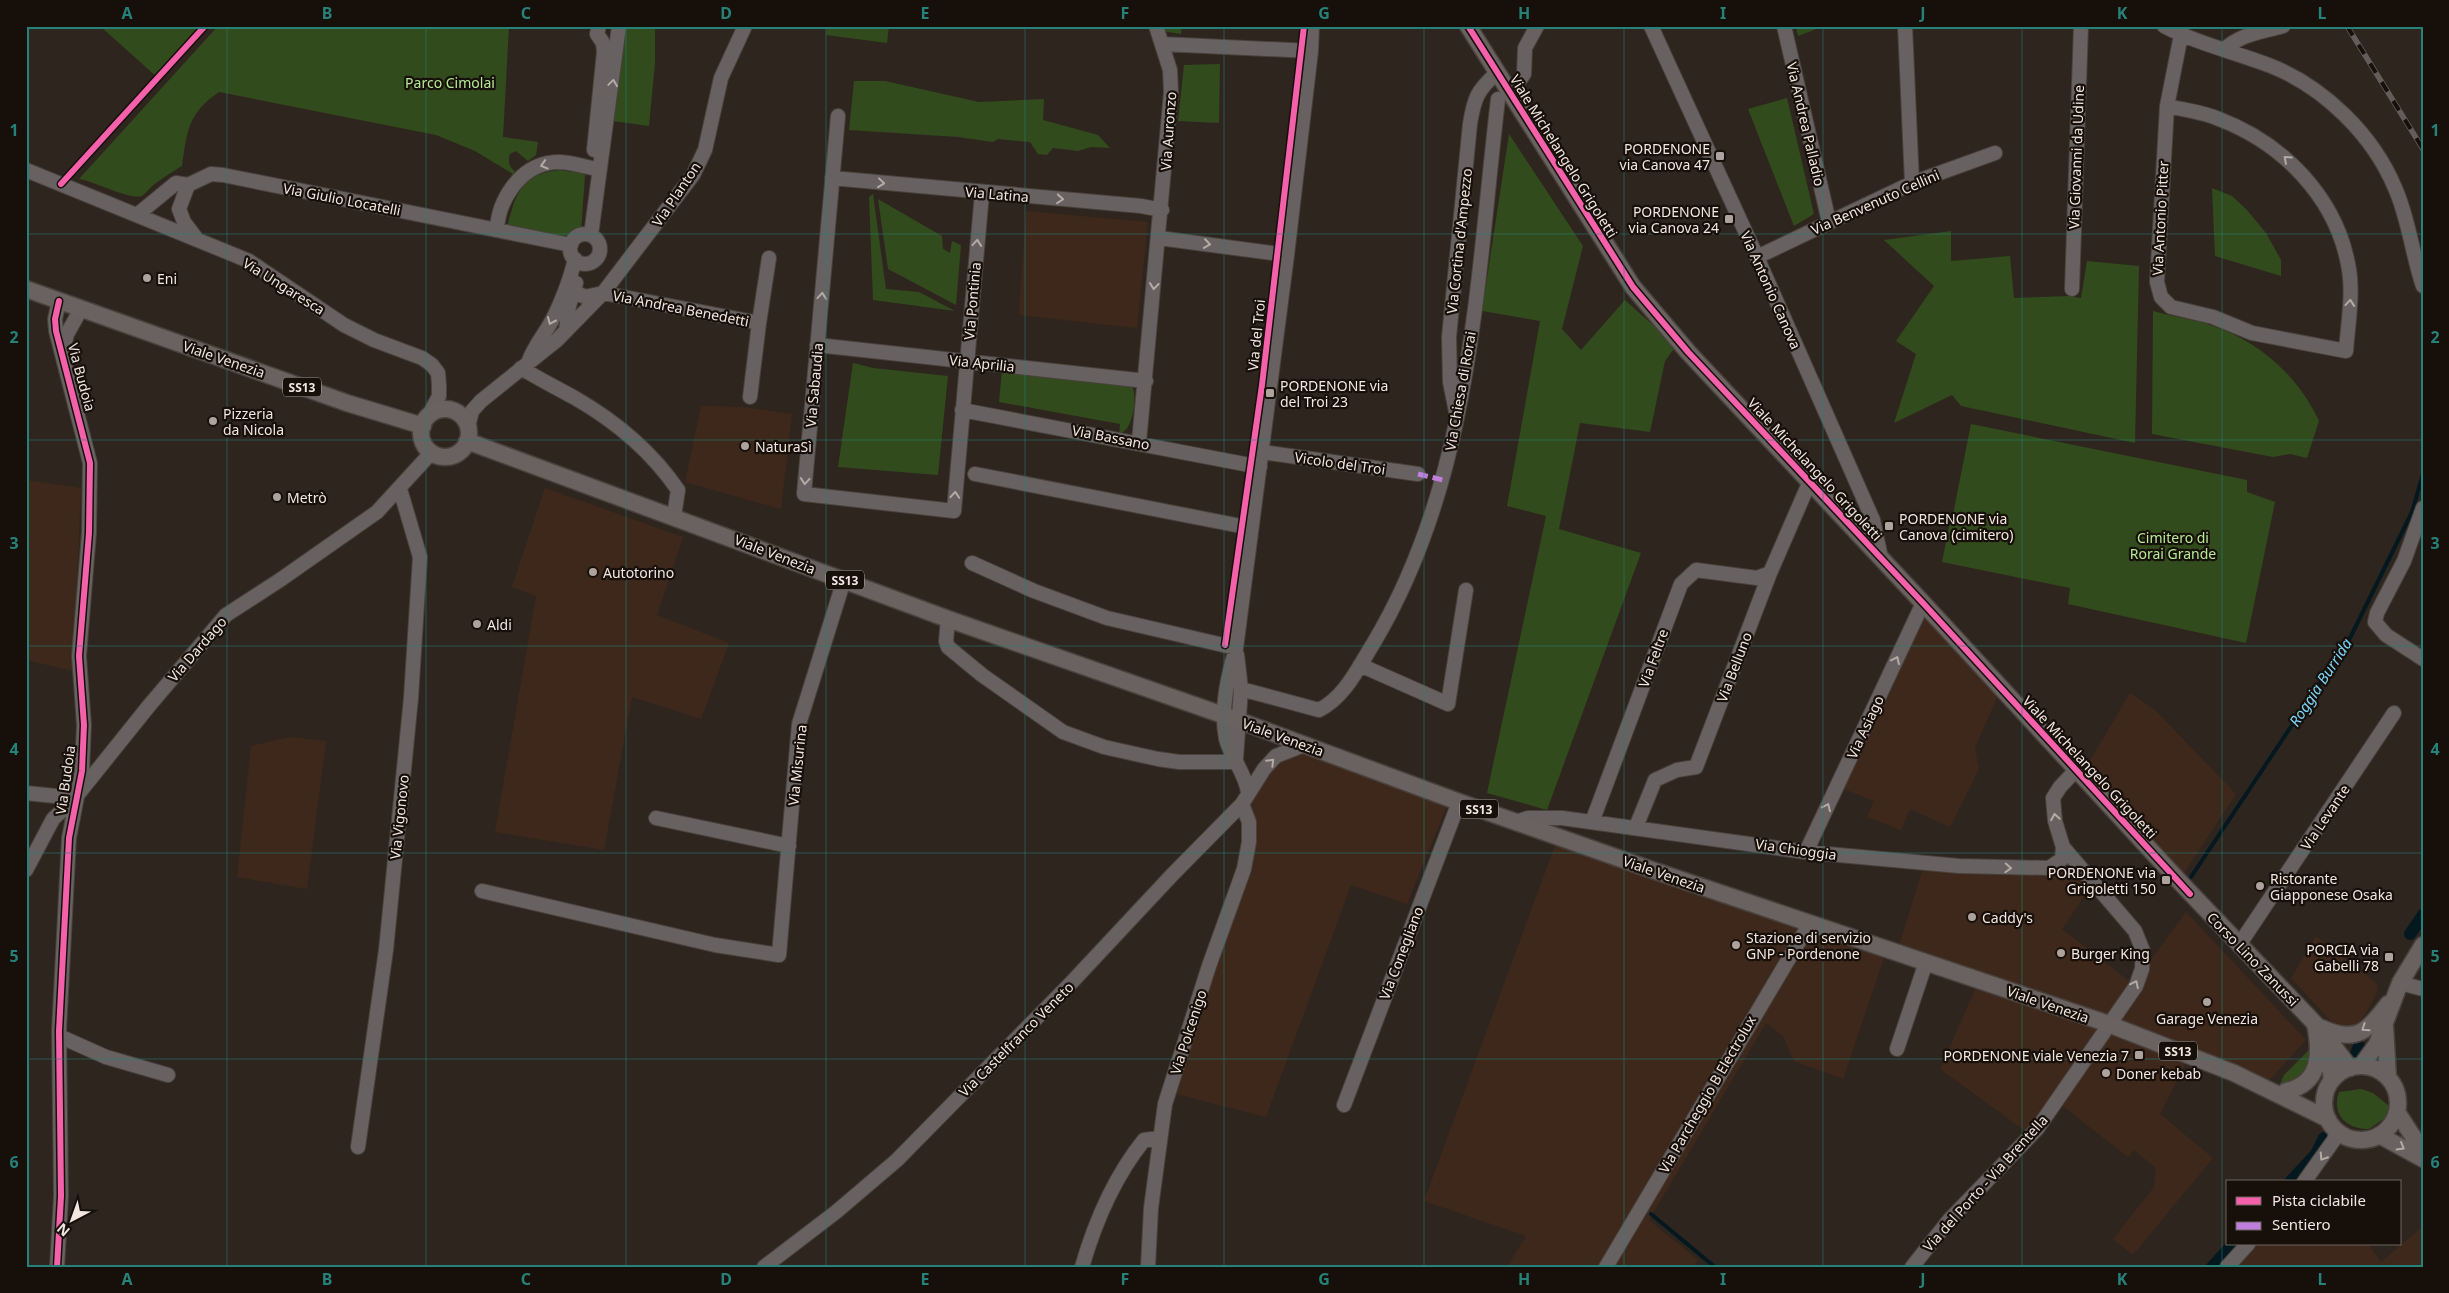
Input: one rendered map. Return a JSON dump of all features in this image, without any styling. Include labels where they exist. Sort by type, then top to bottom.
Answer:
[{"type":"main road","name":"Viale Michelangelo Grigoletti","points":[[1468,26],[1633,287],[1688,352],[1923,603],[2190,894]]},
{"type":"main road","name":"Viale Venezia","points":[[26,289],[347,403],[426,420],[441,409],[455,411],[461,415],[468,434],[674,516],[948,619],[1224,716],[1458,802],[2105,1023]]},
{"type":"main road","points":[[426,420],[423,440],[432,452],[444,456],[452,456],[458,452],[468,434]]},
{"type":"main road","name":"Corso Lino Zanussi","points":[[2190,894],[2356,1067]]},
{"type":"main road","points":[[2315,1024],[2345,1036],[2365,1030],[2378,1017],[2398,988],[2423,945]]},
{"type":"main road","points":[[2254,1083],[2286,1091],[2304,1092],[2329,1084],[2356,1067],[2377,1044],[2385,1027],[2398,988]]},
{"type":"main road","name":"SS13","points":[[2105,1023],[2234,1073],[2254,1083]]},
{"type":"main road","points":[[2286,1091],[2303,1087],[2314,1070],[2319,1050],[2315,1024]]},
{"type":"main road","name":"Corso Lino Zanussi","points":[[2315,1024],[2328,1053],[2329,1084]]},
{"type":"main road","points":[[2385,1027],[2388,1077]]},
{"type":"main road","points":[[2254,1083],[2332,1124],[2354,1139],[2371,1138],[2387,1129],[2397,1112],[2397,1093],[2388,1077],[2380,1071],[2356,1067]]},
{"type":"main road","points":[[2329,1084],[2325,1109],[2332,1124]]},
{"type":"main road","points":[[2397,1112],[2423,1152]]},
{"type":"main road","points":[[2379,1135],[2423,1159]]},
{"type":"street","points":[[587,234],[604,52],[603,43],[597,34],[599,26]]},
{"type":"street","points":[[587,234],[619,26]]},
{"type":"street","name":"Via Planton","points":[[468,434],[472,411],[481,401],[566,331],[603,294],[693,175],[705,150],[721,78],[745,26]]},
{"type":"street","name":"Via Auronzo","points":[[1139,442],[1162,210],[1171,92],[1170,70],[1156,26]]},
{"type":"street","name":"Via del Troi","points":[[1224,716],[1229,675],[1236,648],[1262,452],[1311,51],[1312,26]]},
{"type":"street","points":[[1516,86],[1524,74],[1525,48],[1537,26]]},
{"type":"street","name":"Via Antonio Canova","points":[[1651,26],[1873,520],[1881,558]]},
{"type":"street","name":"Via Andrea Palladio","points":[[1784,26],[1829,222]]},
{"type":"street","points":[[1905,26],[1912,183]]},
{"type":"street","name":"Via Giovanni da Udine","points":[[2072,289],[2081,26]]},
{"type":"street","points":[[2164,26],[2180,35],[2272,66],[2298,79],[2327,100],[2353,124],[2375,152],[2395,187],[2405,216],[2423,286]]},
{"type":"street","points":[[2224,50],[2232,42],[2283,26]]},
{"type":"street","name":"Via Antonio Pitter","points":[[2167,106],[2218,118],[2249,134],[2273,147],[2309,182],[2327,208],[2348,263],[2351,293],[2346,351],[2252,333],[2213,317],[2172,306],[2161,297],[2157,282],[2167,106],[2180,35]]},
{"type":"street","points":[[1162,44],[1311,51]]},
{"type":"street","name":"Via Cortina d'Ampezzo","points":[[1458,418],[1450,382],[1449,337],[1470,124],[1474,101],[1478,93],[1484,84],[1497,73]]},
{"type":"street","name":"Via Chiesa di Rorai","points":[[1241,688],[1319,710],[1329,705],[1342,692],[1360,665],[1404,587],[1423,543],[1443,480],[1458,418],[1467,368],[1487,212],[1498,99]]},
{"type":"street","name":"Via Sabaudia","points":[[838,116],[804,494],[954,511],[962,410]]},
{"type":"street","name":"Via Benvenuto Cellini","points":[[1756,257],[1912,183],[1995,153]]},
{"type":"street","points":[[497,230],[505,198],[524,174],[539,166],[550,163],[563,162],[592,168]]},
{"type":"street","name":"Via Ungaresca","points":[[26,170],[249,261],[344,324],[374,340],[422,358],[432,365],[438,373],[439,386],[439,396],[426,420]]},
{"type":"street","name":"Via Giulio Locatelli","points":[[137,215],[158,200],[176,183],[188,184],[211,174],[570,245]]},
{"type":"street","name":"Via Latina","points":[[832,178],[1141,206],[1162,210]]},
{"type":"street","points":[[159,224],[179,209],[188,184]]},
{"type":"street","name":"Via Pontinia","points":[[962,410],[982,193]]},
{"type":"street","points":[[158,200],[159,224]]},
{"type":"street","points":[[179,209],[184,222],[196,238]]},
{"type":"street","points":[[587,234],[600,246],[599,255],[592,262],[579,261],[572,255],[570,245],[575,237],[587,234]]},
{"type":"street","points":[[1159,238],[1287,255]]},
{"type":"street","name":"Via Andrea Benedetti","points":[[750,397],[769,258]]},
{"type":"street","points":[[566,331],[579,261]]},
{"type":"street","points":[[579,261],[548,328],[534,346],[524,367],[576,398],[642,447],[663,468],[678,490],[674,516]]},
{"type":"street","points":[[574,291],[585,297],[603,294]]},
{"type":"street","name":"Via Andrea Benedetti","points":[[603,294],[760,323]]},
{"type":"street","name":"Via Budoia","points":[[58,1267],[60,1196],[59,1036],[69,838],[75,798],[82,771],[84,734],[79,656],[89,533],[90,463],[55,319],[59,301]]},
{"type":"street","name":"Via Budoia","points":[[62,350],[81,309]]},
{"type":"street","name":"Via Aprilia","points":[[818,345],[1146,381]]},
{"type":"street","name":"Via Bassano","points":[[962,410],[1139,442],[1260,467]]},
{"type":"street","name":"Via Dardago","points":[[26,870],[54,819],[75,798],[226,614],[280,580],[377,512],[432,452]]},
{"type":"street","name":"Vicolo del Troi","points":[[1262,452],[1418,474]]},
{"type":"street","points":[[975,474],[1251,528]]},
{"type":"street","name":"Via Belluno","points":[[1636,827],[1655,780],[1677,770],[1696,766],[1770,573],[1810,481]]},
{"type":"street","name":"Via Vigonovo","points":[[358,1147],[386,950],[410,698],[420,557],[400,489]]},
{"type":"street","points":[[2423,508],[2404,562],[2377,613],[2375,622],[2386,635],[2423,659]]},
{"type":"street","points":[[972,563],[1034,591],[1107,618],[1236,648]]},
{"type":"street","name":"Via Feltre","points":[[1592,822],[1681,584],[1696,570],[1757,578],[1770,573]]},
{"type":"street","name":"Via Misurina","points":[[482,891],[715,945],[779,955],[799,724],[844,580]]},
{"type":"street","points":[[1360,665],[1448,704],[1466,590]]},
{"type":"street","name":"Via Asiago","points":[[1806,852],[1923,603]]},
{"type":"street","points":[[948,619],[946,641],[948,647],[982,675],[1063,732],[1104,747],[1158,759],[1179,762],[1236,762]]},
{"type":"street","name":"Via del Troi","points":[[1236,648],[1241,688],[1240,722]]},
{"type":"street","name":"Via Levante","points":[[2239,945],[2394,713]]},
{"type":"street","points":[[1224,716],[1226,740],[1246,778],[1245,798]]},
{"type":"street","points":[[1236,762],[1240,722]]},
{"type":"street","name":"Via Castelfranco Veneto","points":[[764,1267],[836,1212],[897,1160],[1071,983],[1245,798],[1264,769],[1276,756],[1304,745]]},
{"type":"street","points":[[2076,770],[2060,787],[2053,798],[2055,820],[2064,847],[2135,931],[2143,951],[2142,969],[2136,986],[2105,1023]]},
{"type":"street","name":"Via Budoia","points":[[26,793],[75,798]]},
{"type":"street","name":"Via Polcenigo","points":[[1148,1267],[1159,1138],[1165,1104],[1177,1063],[1244,869],[1249,822],[1245,798]]},
{"type":"street","name":"Via Conegliano","points":[[1344,1104],[1458,802]]},
{"type":"street","points":[[656,818],[789,846]]},
{"type":"street","name":"Via Chioggia","points":[[1516,822],[1528,818],[1562,818],[1806,852],[1959,866],[2049,868],[2062,859],[2064,847]]},
{"type":"street","name":"Via Parcheggio B Electrolux","points":[[1606,1267],[1810,923]]},
{"type":"street","points":[[1897,1049],[1926,962]]},
{"type":"street","points":[[2398,988],[2423,989]]},
{"type":"street","name":"Via del Porto - Via Brentella","points":[[1912,1267],[1950,1219],[2037,1129],[2105,1023]]},
{"type":"street","points":[[59,1036],[106,1057],[168,1075]]},
{"type":"street","points":[[2305,1180],[2334,1140],[2332,1124]]},
{"type":"street","points":[[1082,1267],[1089,1243],[1110,1195],[1130,1158],[1144,1140],[1159,1138]]},
{"type":"street","points":[[2226,1267],[2246,1246]]},
{"type":"shaded area","points":[[1026,211],[1148,222],[1137,328],[1019,315]]},
{"type":"shaded area","points":[[701,406],[744,407],[792,414],[781,509],[685,482]]},
{"type":"shaded area","points":[[26,480],[81,488],[73,671],[26,660]]},
{"type":"shaded area","points":[[545,488],[683,537],[657,615],[729,643],[701,719],[632,697],[604,850],[495,832],[536,596],[512,587]]},
{"type":"shaded area","points":[[1925,612],[1999,693],[1975,748],[1979,769],[1950,827],[1910,809],[1901,830],[1867,817],[1874,801],[1844,789]]},
{"type":"shaded area","points":[[2130,693],[2155,710],[2236,794],[2181,878],[2084,771]]},
{"type":"shaded area","points":[[290,737],[326,741],[307,889],[237,877],[251,746]]},
{"type":"shaded area","points":[[1303,751],[1448,803],[1407,904],[1351,885],[1266,1117],[1176,1094],[1207,990],[1247,874],[1246,803],[1278,760]]},
{"type":"shaded area","points":[[1557,840],[1886,952],[1843,1079],[1794,1061],[1783,1036],[1766,1023],[1649,1220],[1698,1260],[1694,1267],[1507,1267],[1526,1236],[1424,1201]]},
{"type":"shaded area","points":[[2066,856],[2091,886],[2062,929],[2133,984],[2186,912],[2306,1040],[2265,1085],[1898,949],[1924,865],[2028,872]]},
{"type":"shaded area","points":[[2316,936],[2378,984],[2377,992],[2367,1011],[2360,1021],[2351,1028],[2338,1026],[2330,1020],[2291,978]]},
{"type":"shaded area","points":[[1978,983],[2188,1059],[2160,1114],[2213,1158],[2133,1255],[2113,1239],[2154,1187],[2156,1168],[2134,1150],[2128,1157],[2055,1100],[2028,1133],[1940,1069]]},
{"type":"shaded area","points":[[2423,1226],[2423,1267],[2234,1267],[2253,1246],[2369,1246],[2381,1262],[2402,1246]]},
{"type":"green space","points":[[100,26],[203,26],[158,78]]},
{"type":"green space","name":"Parco Cimolai","points":[[218,26],[509,26],[503,137],[538,142],[536,155],[528,161],[516,151],[510,154],[509,163],[517,174],[516,176],[475,151],[436,135],[219,92],[195,115],[188,133],[182,166],[150,188],[142,196],[130,196],[79,179]]},
{"type":"green space","points":[[625,26],[655,26],[655,63],[649,126],[613,121]]},
{"type":"green space","points":[[827,26],[889,26],[887,43],[826,35]]},
{"type":"green space","points":[[1162,26],[1182,26],[1181,34],[1162,31]]},
{"type":"green space","points":[[1796,26],[1824,26],[1798,36]]},
{"type":"green space","points":[[1220,64],[1219,123],[1178,121],[1184,65]]},
{"type":"green space","points":[[854,81],[885,81],[979,102],[1044,99],[1043,120],[1098,135],[1110,148],[1091,147],[1078,151],[1053,148],[1047,155],[1038,154],[1030,142],[998,139],[993,142],[958,137],[849,130]]},
{"type":"green space","points":[[1787,98],[1814,214],[1794,226],[1748,109]]},
{"type":"green space","points":[[1509,134],[1583,246],[1562,329],[1581,350],[1625,300],[1676,346],[1665,361],[1650,432],[1580,423],[1559,529],[1641,553],[1547,810],[1487,793],[1546,516],[1507,506],[1540,321],[1482,311]]},
{"type":"green space","points":[[559,170],[585,175],[581,232],[575,232],[568,241],[507,228],[517,196],[528,181],[546,172]]},
{"type":"green space","points":[[2212,188],[2232,196],[2247,210],[2266,233],[2281,260],[2281,276],[2215,256]]},
{"type":"green space","points":[[873,194],[886,289],[919,292],[955,311],[873,300],[869,197]]},
{"type":"green space","points":[[878,199],[942,236],[943,249],[950,253],[952,241],[961,245],[956,305],[888,269]]},
{"type":"green space","points":[[1951,231],[1951,261],[2010,256],[2014,298],[2069,296],[2081,298],[2087,261],[2139,266],[2135,443],[1961,406],[1952,395],[1894,423],[1916,354],[1896,341],[1934,286],[1884,240]]},
{"type":"green space","points":[[2153,311],[2206,324],[2230,333],[2262,351],[2289,375],[2300,389],[2319,421],[2307,458],[2290,454],[2273,457],[2152,434]]},
{"type":"green space","points":[[853,363],[873,368],[948,376],[938,475],[838,467]]},
{"type":"green space","points":[[1002,371],[1132,386],[1134,405],[1131,420],[1124,432],[1119,434],[1120,424],[999,402]]},
{"type":"green space","name":"Cimitero di Rorai Grande","points":[[1971,424],[2247,480],[2247,492],[2275,502],[2246,643],[2068,604],[2070,588],[1942,562],[1950,522],[1947,521],[1948,514],[1953,514]]},
{"type":"green space","points":[[2313,1046],[2314,1055],[2305,1076],[2289,1083],[2280,1084],[2284,1075]]},
{"type":"green space","points":[[2361,1089],[2373,1093],[2389,1106],[2385,1118],[2369,1129],[2348,1123],[2339,1114],[2337,1107],[2339,1092]]},
{"type":"waterway","name":"Roggia Burrida","points":[[2191,877],[2350,638],[2412,512],[2423,474]]},
{"type":"waterway","points":[[2410,934],[2423,915]]},
{"type":"waterway","points":[[2356,1054],[2359,1046]]},
{"type":"waterway","points":[[2292,1180],[2316,1154],[2324,1138]]},
{"type":"waterway","points":[[1651,1214],[1715,1267]]},
{"type":"waterway","points":[[2212,1267],[2231,1246]]},
{"type":"railway","points":[[2347,26],[2423,149]]},
{"type":"marked path","points":[[1418,474],[1443,480]]},
{"type":"cycle path","points":[[61,184],[205,26]]},
{"type":"cycle path","points":[[1225,645],[1262,385],[1304,26]]},
{"type":"cycle path","points":[[1468,26],[1633,287],[1688,352],[1923,603],[2190,894]]},
{"type":"cycle path","points":[[57,1267],[61,1196],[59,1031],[69,838],[82,771],[84,725],[79,656],[89,533],[90,463],[56,331],[55,319],[59,301]]},
{"type":"place","name":"PORDENONE via Canova 47","points":[[1720,156]]},
{"type":"place","name":"PORDENONE via Canova 24","points":[[1729,219]]},
{"type":"place","name":"Eni","points":[[147,278]]},
{"type":"place","name":"PORDENONE via del Troi 23","points":[[1270,393]]},
{"type":"place","name":"Pizzeria da Nicola","points":[[213,421]]},
{"type":"place","name":"NaturaSì","points":[[745,446]]},
{"type":"place","name":"Metrò","points":[[277,497]]},
{"type":"place","name":"PORDENONE via Canova (cimitero)","points":[[1889,526]]},
{"type":"place","name":"Autotorino","points":[[593,572]]},
{"type":"place","name":"Aldi","points":[[477,624]]},
{"type":"place","name":"PORDENONE via Grigoletti 150","points":[[2166,880]]},
{"type":"place","name":"Ristorante Giapponese Osaka","points":[[2260,886]]},
{"type":"place","name":"Caddy's","points":[[1972,917]]},
{"type":"place","name":"Stazione di servizio GNP - Pordenone","points":[[1736,945]]},
{"type":"place","name":"Burger King","points":[[2061,953]]},
{"type":"place","name":"PORCIA via Gabelli 78","points":[[2389,957]]},
{"type":"place","name":"Garage Venezia","points":[[2207,1002]]},
{"type":"place","name":"PORDENONE viale Venezia 7","points":[[2139,1055]]},
{"type":"place","name":"Doner kebab","points":[[2106,1073]]}]
